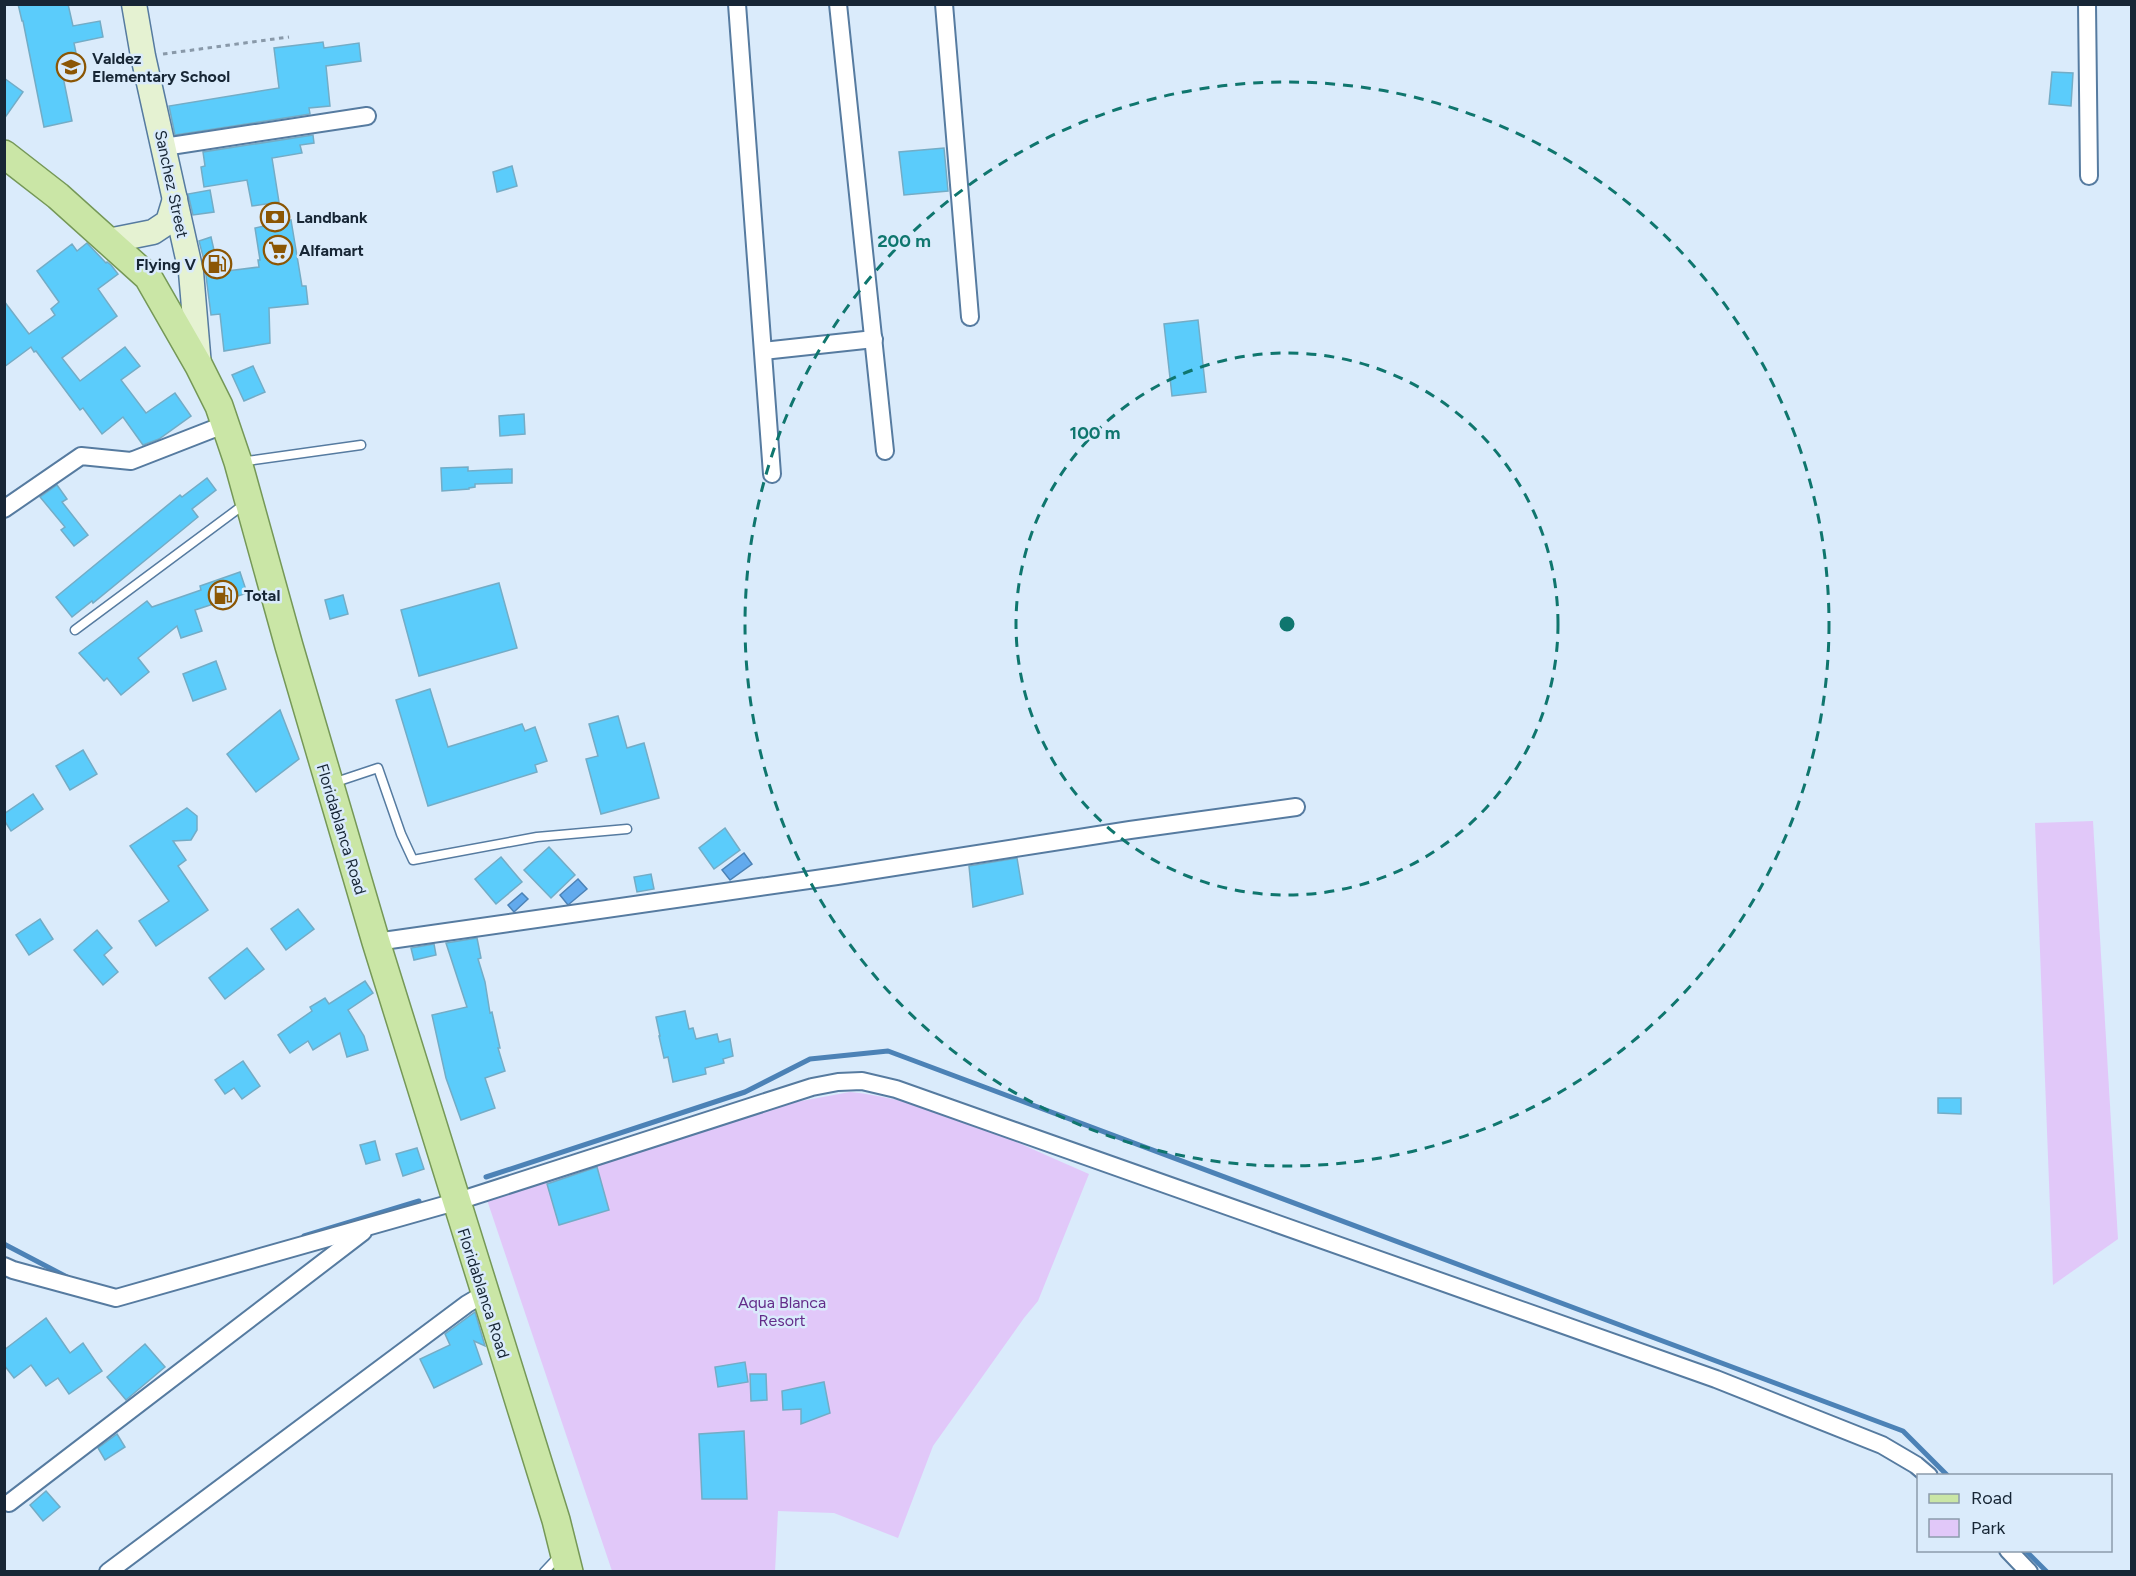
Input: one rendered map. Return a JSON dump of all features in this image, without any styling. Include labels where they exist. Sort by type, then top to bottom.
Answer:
[{"type":"main road","name":"Floridablanca Road","points":[[4,154],[58,196],[147,278],[200,366],[225,424],[238,462],[376,942],[455,1202],[556,1520],[566,1561]]},
{"type":"street","name":"Sanchez Street","points":[[134,4],[143,56],[191,272],[200,366]]},
{"type":"street","points":[[737,4],[772,474]]},
{"type":"street","points":[[838,4],[885,451]]},
{"type":"street","points":[[944,4],[970,317]]},
{"type":"street","points":[[2087,4],[2089,176]]},
{"type":"street","points":[[164,147],[367,116]]},
{"type":"street","points":[[108,241],[153,232],[168,222],[175,199]]},
{"type":"street","points":[[763,351],[874,339]]},
{"type":"street","points":[[4,509],[81,456],[130,460],[225,424]]},
{"type":"street","points":[[376,942],[568,916],[1130,830],[1296,807]]},
{"type":"street","points":[[4,1266],[116,1298],[455,1202],[812,1087],[838,1082],[862,1081],[896,1089],[1716,1379],[1882,1445],[1927,1474]]},
{"type":"street","points":[[9,1503],[370,1227]]},
{"type":"street","points":[[108,1572],[448,1317],[484,1294]]},
{"type":"street","points":[[2009,1552],[2030,1572]]},
{"type":"lane","points":[[238,462],[362,445]]},
{"type":"lane","points":[[75,630],[249,501]]},
{"type":"lane","points":[[329,784],[378,768],[401,834],[413,860],[537,837],[627,830]]},
{"type":"lane","points":[[544,1572],[566,1561]]},
{"type":"path","points":[[143,56],[289,37]]},
{"type":"green space","points":[[2093,821],[2118,1239],[2053,1285],[2035,823]]},
{"type":"green space","name":"Aqua Blanca Resort","points":[[850,1092],[912,1104],[942,1113],[1002,1135],[1089,1174],[1038,1301],[933,1446],[898,1538],[834,1513],[778,1511],[775,1572],[612,1571],[486,1197],[753,1110]]},
{"type":"water","points":[[744,853],[752,864],[730,880],[722,870]]},
{"type":"water","points":[[578,879],[587,889],[568,905],[560,895]]},
{"type":"water","points":[[522,893],[528,899],[514,912],[508,905]]},
{"type":"building","points":[[18,4],[68,4],[73,26],[100,21],[103,37],[74,43],[77,58],[60,62],[72,121],[44,127]]},
{"type":"building","points":[[323,42],[324,48],[359,43],[361,61],[326,66],[330,106],[309,108],[310,114],[175,135],[169,106],[279,88],[274,48]]},
{"type":"building","points":[[2052,72],[2073,73],[2071,106],[2049,104]]},
{"type":"building","points":[[4,78],[23,92],[4,119]]},
{"type":"building","points":[[313,135],[314,143],[300,145],[302,153],[272,158],[279,202],[252,206],[247,180],[204,187],[201,167],[205,166],[203,152]]},
{"type":"building","points":[[944,148],[948,191],[904,195],[899,152]]},
{"type":"building","points":[[512,166],[517,186],[497,192],[493,172]]},
{"type":"building","points":[[210,190],[214,212],[193,215],[188,194]]},
{"type":"building","points":[[291,220],[302,286],[306,286],[308,304],[269,308],[270,343],[224,351],[220,314],[211,315],[204,260],[199,241],[211,237],[219,272],[259,267],[255,228]]},
{"type":"building","points":[[87,243],[118,274],[98,289],[117,316],[62,358],[80,381],[125,347],[140,366],[121,380],[146,413],[175,393],[191,416],[159,439],[143,445],[123,417],[102,434],[83,408],[80,410],[31,347],[4,367],[4,301],[29,334],[55,315],[51,309],[59,302],[37,271],[72,244],[77,251]]},
{"type":"building","points":[[1198,320],[1206,392],[1172,396],[1164,324]]},
{"type":"building","points":[[253,366],[265,392],[244,401],[232,375]]},
{"type":"building","points":[[524,414],[525,434],[500,436],[499,416]]},
{"type":"building","points":[[468,467],[468,471],[512,469],[512,483],[475,484],[475,487],[469,489],[442,491],[441,468]]},
{"type":"building","points":[[207,478],[216,490],[192,509],[198,517],[93,603],[92,601],[72,617],[56,597],[180,495],[182,497]]},
{"type":"building","points":[[57,485],[67,499],[62,502],[88,535],[74,546],[61,530],[65,527],[40,497]]},
{"type":"building","points":[[240,572],[247,593],[195,610],[202,631],[181,638],[177,626],[138,658],[149,672],[121,695],[107,678],[104,681],[79,653],[147,601],[152,607],[201,590],[200,586]]},
{"type":"building","points":[[499,583],[517,648],[419,676],[401,610]]},
{"type":"building","points":[[343,595],[348,614],[330,619],[325,600]]},
{"type":"building","points":[[216,661],[226,689],[193,701],[183,674]]},
{"type":"building","points":[[430,689],[448,747],[522,724],[525,731],[535,727],[547,761],[535,765],[537,772],[428,806],[396,700]]},
{"type":"building","points":[[280,710],[299,759],[256,792],[227,754]]},
{"type":"building","points":[[618,716],[627,748],[644,743],[659,798],[601,814],[586,759],[598,756],[589,724]]},
{"type":"building","points":[[83,750],[97,774],[70,790],[56,766]]},
{"type":"building","points":[[33,794],[43,809],[11,831],[4,820],[4,814]]},
{"type":"building","points":[[187,808],[197,816],[197,830],[191,840],[173,841],[186,860],[178,866],[208,910],[156,946],[139,921],[169,901],[130,846]]},
{"type":"building","points":[[725,828],[740,850],[714,869],[699,848]]},
{"type":"building","points":[[549,847],[575,875],[551,898],[524,870]]},
{"type":"building","points":[[501,857],[522,882],[496,904],[475,879]]},
{"type":"building","points":[[1017,858],[1023,894],[973,907],[969,866]]},
{"type":"building","points":[[651,874],[654,889],[637,892],[634,877]]},
{"type":"building","points":[[298,909],[314,929],[286,950],[271,929]]},
{"type":"building","points":[[40,919],[53,939],[29,955],[16,935]]},
{"type":"building","points":[[97,930],[112,948],[104,955],[118,972],[103,985],[74,950]]},
{"type":"building","points":[[477,938],[481,958],[478,959],[505,1071],[485,1078],[495,1108],[461,1120],[446,1078],[432,1015],[467,1007],[446,943]]},
{"type":"building","points":[[434,944],[436,955],[414,960],[411,948]]},
{"type":"building","points":[[247,948],[264,969],[225,999],[209,978]]},
{"type":"building","points":[[365,981],[373,993],[348,1010],[364,1036],[368,1050],[347,1057],[340,1033],[313,1050],[308,1041],[290,1053],[278,1035],[312,1011],[310,1007],[325,998],[329,1004]]},
{"type":"building","points":[[685,1011],[689,1029],[693,1028],[696,1039],[717,1034],[719,1042],[730,1039],[733,1056],[723,1059],[724,1063],[705,1068],[706,1074],[673,1082],[668,1057],[664,1058],[656,1017]]},
{"type":"building","points":[[243,1061],[260,1086],[242,1099],[234,1088],[225,1094],[215,1080]]},
{"type":"building","points":[[1938,1098],[1961,1098],[1961,1114],[1938,1113]]},
{"type":"building","points":[[375,1141],[380,1160],[366,1164],[360,1145]]},
{"type":"building","points":[[417,1148],[424,1169],[403,1176],[396,1154]]},
{"type":"building","points":[[597,1167],[609,1210],[559,1225],[547,1184]]},
{"type":"building","points":[[475,1312],[485,1346],[474,1341],[482,1364],[434,1388],[420,1359],[450,1345],[445,1334]]},
{"type":"building","points":[[46,1318],[70,1353],[83,1343],[102,1371],[69,1394],[58,1378],[46,1386],[31,1365],[14,1378],[4,1365],[4,1350]]},
{"type":"building","points":[[145,1344],[165,1367],[126,1400],[107,1377]]},
{"type":"building","points":[[745,1362],[748,1382],[718,1387],[715,1367]]},
{"type":"building","points":[[750,1374],[766,1374],[767,1400],[751,1401]]},
{"type":"building","points":[[824,1382],[830,1413],[801,1424],[801,1409],[783,1410],[782,1391]]},
{"type":"building","points":[[744,1431],[747,1499],[702,1499],[699,1434]]},
{"type":"building","points":[[117,1434],[125,1447],[105,1460],[98,1448]]},
{"type":"building","points":[[46,1491],[60,1507],[43,1521],[30,1505]]},
{"type":"waterway","points":[[486,1177],[745,1092],[810,1059],[888,1051],[1903,1431],[1946,1474]]},
{"type":"waterway","points":[[304,1236],[419,1201]]},
{"type":"waterway","points":[[4,1244],[67,1277]]},
{"type":"waterway","points":[[2027,1552],[2047,1572]]},
{"type":"place","name":"Valdez Elementary School","points":[[71,67]]},
{"type":"place","name":"Landbank","points":[[275,217]]},
{"type":"place","name":"Alfamart","points":[[278,250]]},
{"type":"place","name":"Flying V","points":[[217,264]]},
{"type":"place","name":"Total","points":[[223,595]]}]
